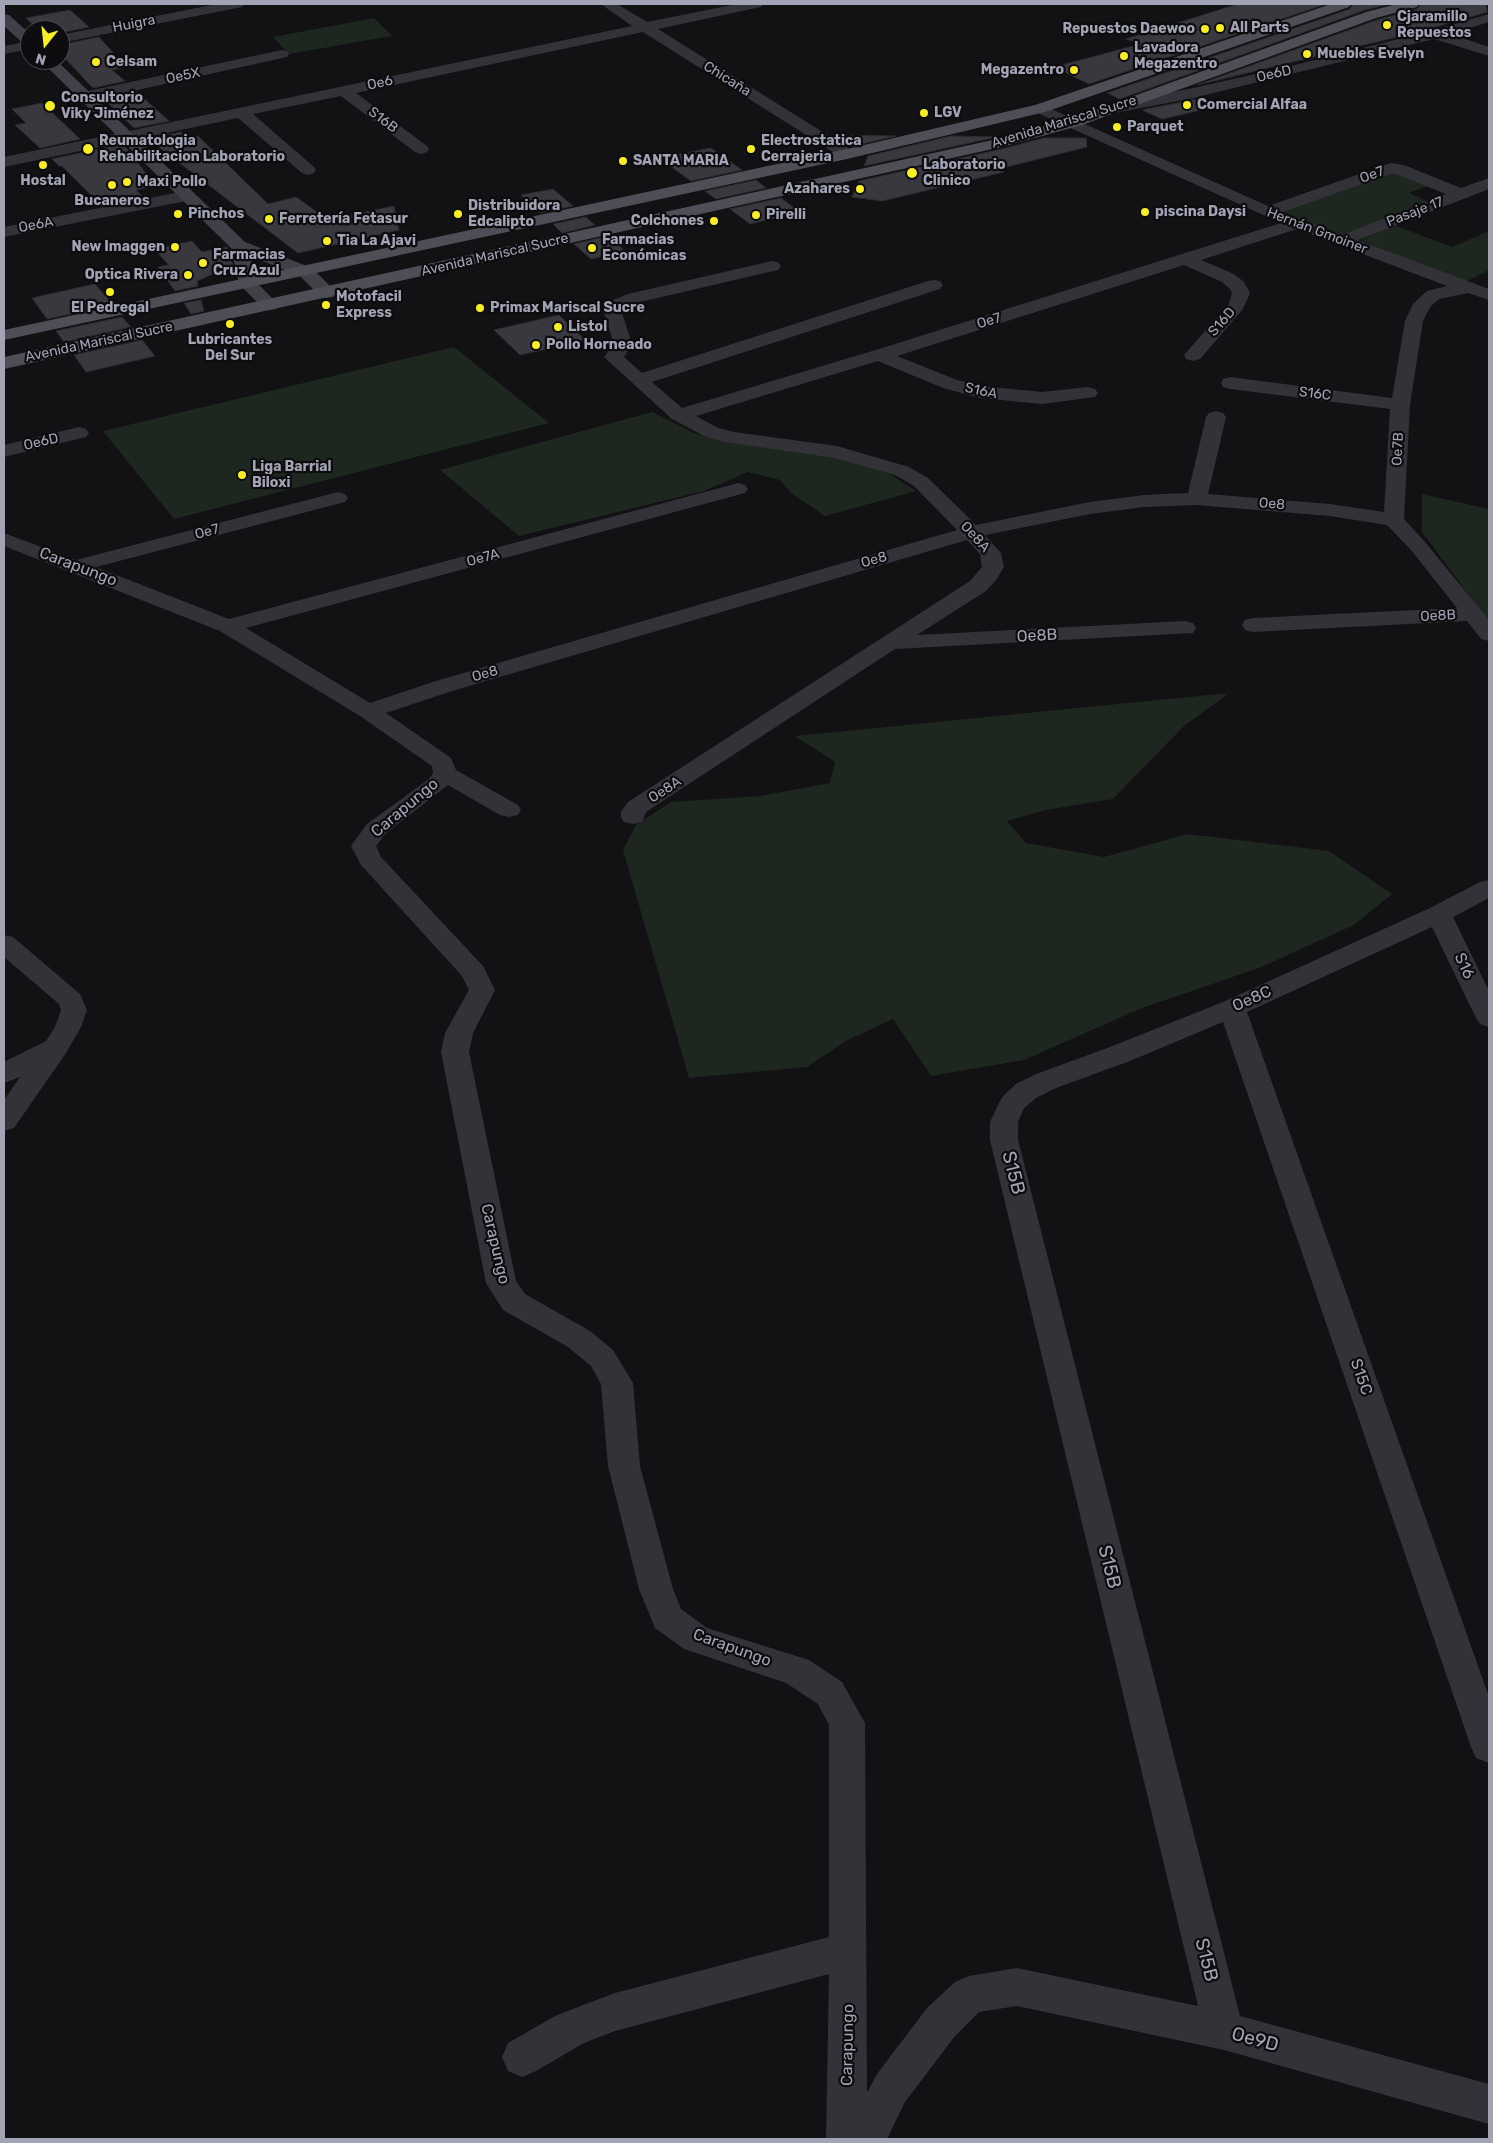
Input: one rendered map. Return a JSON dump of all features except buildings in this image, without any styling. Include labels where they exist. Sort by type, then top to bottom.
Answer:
[{"type":"main road","name":"Avenida Mariscal Sucre","points":[[4,335],[306,272],[847,154],[1040,108],[1344,4]]},
{"type":"main road","name":"Avenida Mariscal Sucre","points":[[4,363],[981,148],[1071,123],[1371,16],[1412,4]]},
{"type":"street","name":"Huigra","points":[[70,37],[237,4]]},
{"type":"street","name":"Chicaña","points":[[608,4],[847,154]]},
{"type":"street","name":"Oe6","points":[[4,162],[756,4]]},
{"type":"street","points":[[4,18],[20,33]]},
{"type":"street","name":"Oe6D","points":[[1115,108],[1193,93],[1434,34],[1489,18]]},
{"type":"street","points":[[1434,34],[1489,52]]},
{"type":"street","points":[[4,50],[20,46]]},
{"type":"street","name":"Oe5X","points":[[84,97],[282,54]]},
{"type":"street","points":[[57,70],[185,196],[239,246],[306,272],[327,293]]},
{"type":"street","name":"S16B","points":[[344,91],[421,149]]},
{"type":"street","name":"Hernán Gmoiner","points":[[1040,108],[1268,212],[1489,295]]},
{"type":"street","points":[[242,113],[308,170]]},
{"type":"street","name":"Oe7","points":[[1268,212],[1391,168],[1398,168],[1461,194]]},
{"type":"street","name":"Pasaje 17","points":[[1341,241],[1489,183]]},
{"type":"street","name":"Oe6A","points":[[4,232],[185,196]]},
{"type":"street","name":"Oe7","points":[[679,415],[879,355],[1298,224]]},
{"type":"street","points":[[239,246],[248,284],[255,293],[270,305]]},
{"type":"street","name":"S16D","points":[[1185,259],[1228,278],[1238,286],[1241,293],[1237,305],[1193,355]]},
{"type":"street","name":"Oe8A","points":[[633,817],[633,812],[637,807],[985,580],[993,567],[992,558],[972,532],[921,482],[902,471],[837,452],[732,438],[711,432],[679,415],[613,357],[623,344],[613,313],[619,304],[634,298],[772,266]]},
{"type":"street","name":"Oe7B","points":[[1394,520],[1400,405],[1414,321],[1422,304],[1433,295],[1468,288],[1489,279]]},
{"type":"street","points":[[639,380],[934,285]]},
{"type":"street","name":"S16A","points":[[879,355],[950,384],[980,392],[1013,397],[1042,398],[1088,393]]},
{"type":"street","name":"S16C","points":[[1230,383],[1400,405]]},
{"type":"street","points":[[1197,499],[1216,416]]},
{"type":"street","name":"Oe6D","points":[[4,451],[79,433]]},
{"type":"street","name":"Oe7A","points":[[228,626],[738,489]]},
{"type":"street","name":"Oe7","points":[[76,566],[338,498]]},
{"type":"street","name":"Oe8","points":[[368,711],[972,532],[1090,508],[1144,501],[1197,499],[1273,504],[1394,520]]},
{"type":"street","points":[[1394,520],[1418,546],[1489,634]]},
{"type":"street","name":"Carapungo","points":[[4,539],[228,626],[368,711],[443,762],[445,773],[437,784],[376,829],[363,846],[370,860],[474,972],[482,990],[459,1033],[455,1052],[501,1283],[514,1302],[579,1339],[602,1358],[617,1382],[624,1466],[656,1589],[667,1618],[696,1639],[797,1672],[830,1694],[847,1723],[848,1950],[846,2139]]},
{"type":"street","name":"Oe8B","points":[[1253,625],[1473,614]]},
{"type":"street","name":"Oe8B","points":[[890,643],[1185,628]]},
{"type":"street","points":[[445,773],[509,810]]},
{"type":"street","name":"Oe8C","points":[[1013,1103],[1026,1091],[1046,1081],[1120,1054],[1232,1008],[1440,914],[1489,888]]},
{"type":"street","name":"S16","points":[[1440,914],[1489,1018]]},
{"type":"street","points":[[4,944],[71,1000],[74,1010],[68,1027],[56,1047],[4,1121]]},
{"type":"street","name":"S15C","points":[[1232,1008],[1489,1747]]},
{"type":"street","points":[[4,1074],[56,1047]]},
{"type":"street","name":"S15B","points":[[1013,1103],[1004,1122],[1004,1140],[1224,2031]]},
{"type":"street","points":[[522,2057],[572,2028],[615,2012],[848,1950]]},
{"type":"street","name":"Oe9D","points":[[865,2139],[891,2088],[941,2022],[969,1995],[1017,1987],[1224,2031],[1489,2104]]},
{"type":"shaded area","points":[[374,18],[392,36],[289,54],[273,37]]},
{"type":"shaded area","points":[[1395,169],[1433,184],[1409,193],[1429,202],[1340,236],[1282,211]]},
{"type":"shaded area","points":[[1394,225],[1452,247],[1489,231],[1489,270],[1465,282],[1360,240]]},
{"type":"shaded area","name":"Liga Barrial Biloxi","points":[[454,347],[549,423],[174,519],[103,431]]},
{"type":"shaded area","points":[[652,412],[694,433],[719,440],[809,452],[887,472],[916,491],[825,516],[791,493],[780,480],[748,472],[704,491],[519,536],[440,470]]},
{"type":"shaded area","points":[[1422,494],[1489,509],[1489,622],[1422,532]]},
{"type":"shaded area","points":[[1229,693],[1184,726],[1113,799],[1046,810],[1007,821],[1026,843],[1104,857],[1188,834],[1329,851],[1392,894],[1354,925],[1259,968],[1142,1008],[1024,1060],[931,1076],[893,1019],[846,1041],[807,1067],[689,1078],[623,850],[636,825],[671,802],[760,796],[830,783],[835,762],[795,736]]},
{"type":"place","name":"Cjaramillo Repuestos","points":[[1387,25]]},
{"type":"place","name":"All Parts","points":[[1220,28]]},
{"type":"place","name":"Repuestos Daewoo","points":[[1205,29]]},
{"type":"place","name":"Muebles Evelyn","points":[[1307,54]]},
{"type":"place","name":"Lavadora Megazentro","points":[[1124,56]]},
{"type":"place","name":"Celsam","points":[[96,62]]},
{"type":"place","name":"Megazentro","points":[[1074,70]]},
{"type":"place","name":"Comercial Alfaa","points":[[1187,105]]},
{"type":"place","name":"Consultorio Viky Jiménez","points":[[50,106]]},
{"type":"place","name":"LGV","points":[[924,113]]},
{"type":"place","name":"Parquet","points":[[1117,127]]},
{"type":"place","name":"Reumatologia Rehabilitacion Laboratorio","points":[[88,149]]},
{"type":"place","name":"Electrostatica Cerrajeria","points":[[751,149]]},
{"type":"place","name":"SANTA MARIA","points":[[623,161]]},
{"type":"place","name":"Hostal","points":[[43,165]]},
{"type":"place","name":"Laboratorio Clinico","points":[[912,173]]},
{"type":"place","name":"Maxi Pollo","points":[[127,182]]},
{"type":"place","name":"Bucaneros","points":[[112,185]]},
{"type":"place","name":"Azahares","points":[[860,189]]},
{"type":"place","name":"piscina Daysi","points":[[1145,212]]},
{"type":"place","name":"Pinchos","points":[[178,214]]},
{"type":"place","name":"Distribuidora Edcalipto","points":[[458,214]]},
{"type":"place","name":"Pirelli","points":[[756,215]]},
{"type":"place","name":"Ferretería Fetasur","points":[[269,219]]},
{"type":"place","name":"Colchones","points":[[714,221]]},
{"type":"place","name":"Tia La Ajavi","points":[[327,241]]},
{"type":"place","name":"New Imaggen","points":[[175,247]]},
{"type":"place","name":"Farmacias Económicas","points":[[592,248]]},
{"type":"place","name":"Farmacias Cruz Azul","points":[[203,263]]},
{"type":"place","name":"Optica Rivera","points":[[188,275]]},
{"type":"place","name":"El Pedregal","points":[[110,292]]},
{"type":"place","name":"Motofacil Express","points":[[326,305]]},
{"type":"place","name":"Primax Mariscal Sucre","points":[[480,308]]},
{"type":"place","name":"Lubricantes Del Sur","points":[[230,324]]},
{"type":"place","name":"Listol","points":[[558,327]]},
{"type":"place","name":"Pollo Horneado","points":[[536,345]]},
{"type":"place","name":"Liga Barrial Biloxi","points":[[242,475]]}]
